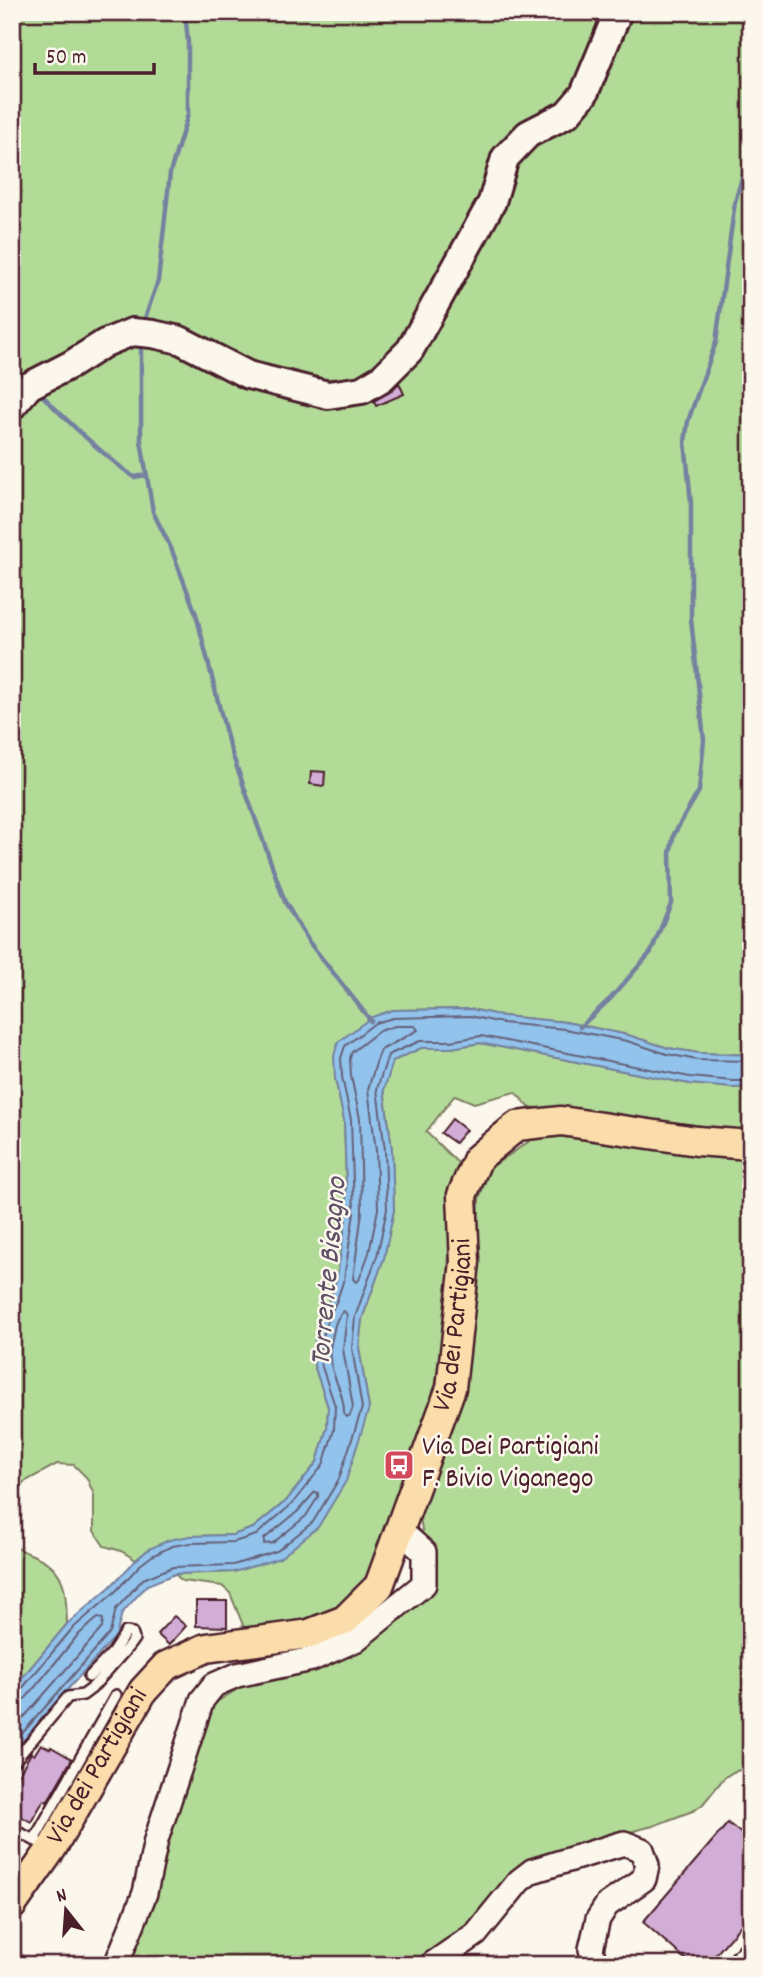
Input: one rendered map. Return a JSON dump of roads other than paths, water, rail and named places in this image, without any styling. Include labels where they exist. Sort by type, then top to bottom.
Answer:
[{"type":"main road","points":[[28,391],[105,343],[132,332],[180,340],[248,374],[328,395],[362,390],[382,378],[410,350],[492,202],[505,158],[528,134],[567,114],[584,94],[618,12]]},
{"type":"main road","name":"Via dei Partigiani","points":[[12,1905],[43,1844],[143,1691],[166,1666],[206,1648],[309,1634],[345,1620],[379,1586],[451,1388],[465,1262],[462,1195],[478,1158],[517,1126],[561,1121],[696,1141],[751,1145]]},
{"type":"street","points":[[116,1965],[145,1892],[156,1840],[202,1700],[214,1685],[237,1675],[312,1659],[355,1640],[424,1584],[424,1552],[400,1531]]},
{"type":"street","points":[[431,1965],[475,1934],[519,1881],[532,1871],[624,1843],[642,1850],[648,1865],[643,1879],[607,1905],[598,1919],[591,1949],[595,1965]]},
{"type":"street","points":[[738,1965],[751,1951]]},
{"type":"lane","points":[[12,1764],[68,1697],[83,1695],[91,1689],[129,1646],[134,1639],[132,1633],[126,1632],[113,1652],[89,1678]]},
{"type":"lane","points":[[12,1829],[43,1844],[116,1695]]},
{"type":"water","points":[[471,1009],[503,1016],[566,1022],[628,1035],[668,1048],[699,1053],[751,1055],[751,1087],[690,1084],[480,1043],[451,1048],[421,1048],[393,1061],[384,1090],[392,1149],[394,1210],[384,1258],[362,1319],[359,1348],[369,1408],[346,1481],[318,1527],[280,1558],[234,1572],[175,1574],[147,1585],[122,1613],[116,1636],[12,1756],[12,1690],[67,1624],[149,1549],[169,1540],[190,1536],[233,1535],[253,1528],[286,1501],[317,1462],[327,1428],[328,1407],[314,1365],[313,1350],[320,1317],[337,1277],[347,1213],[344,1120],[335,1078],[334,1056],[338,1042],[372,1017],[393,1010]]},
{"type":"waterway","points":[[143,324],[158,281],[170,173],[188,114],[188,42],[185,12]]},
{"type":"waterway","points":[[580,1027],[611,998],[651,952],[671,903],[670,853],[674,834],[699,791],[704,740],[691,619],[691,503],[685,441],[688,421],[716,342],[735,202],[751,146]]},
{"type":"waterway","points":[[141,343],[141,441],[153,512],[171,548],[196,614],[229,745],[285,902],[309,942],[371,1021]]},
{"type":"waterway","points":[[12,364],[26,379]]},
{"type":"waterway","points":[[37,390],[84,436],[121,467],[134,477],[147,475]]},
{"type":"place","name":"Via Dei Partigiani F. Bivio Viganego","points":[[399,1465]]},
{"type":"water label","name":"Torrente Bisagno","points":[[331,1272]]}]
